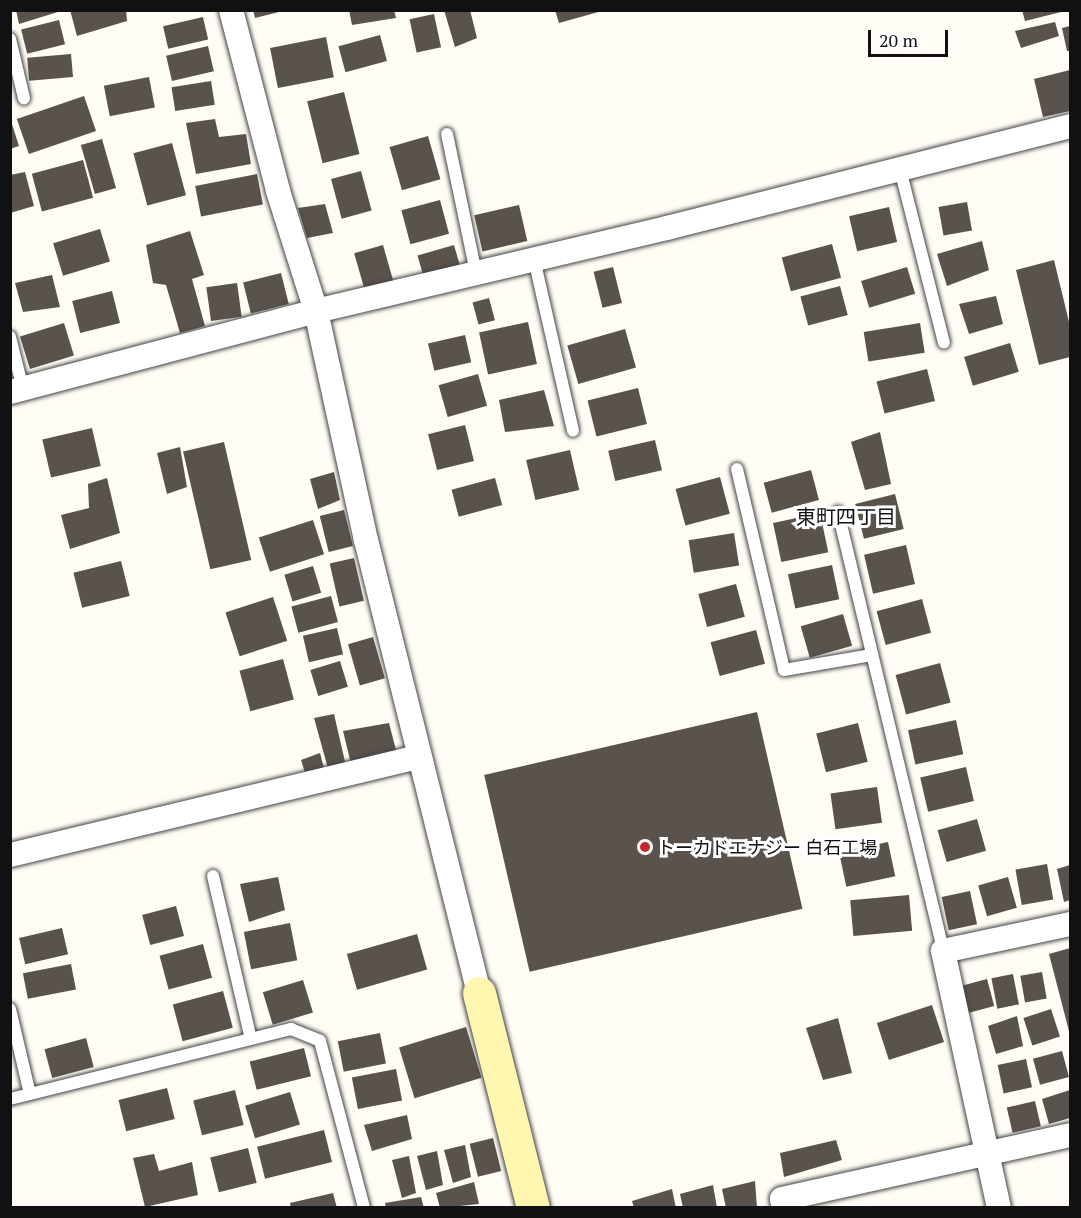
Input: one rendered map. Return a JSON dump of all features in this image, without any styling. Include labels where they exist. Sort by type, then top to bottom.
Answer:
[{"type":"street","points":[[231,10],[278,191],[316,311],[419,757],[533,1208]]},
{"type":"street","points":[[17,391],[316,311],[534,260],[1071,126]]},
{"type":"street","points":[[10,855],[419,757]]},
{"type":"street","points":[[999,1208],[943,951],[1071,924]]},
{"type":"street","points":[[784,1208],[782,1199],[1071,1135]]},
{"type":"lane","points":[[10,39],[24,98]]},
{"type":"lane","points":[[447,134],[476,273]]},
{"type":"lane","points":[[900,169],[944,344]]},
{"type":"lane","points":[[534,260],[573,431]]},
{"type":"lane","points":[[10,337],[17,391]]},
{"type":"lane","points":[[737,469],[783,670],[872,655]]},
{"type":"lane","points":[[838,512],[943,951]]},
{"type":"lane","points":[[213,876],[251,1039]]},
{"type":"lane","points":[[10,1009],[30,1094]]},
{"type":"lane","points":[[10,1100],[291,1029],[320,1041],[364,1208]]},
{"type":"building","points":[[16,10],[61,10],[61,11],[19,24]]},
{"type":"building","points":[[70,10],[126,10],[127,21],[77,36]]},
{"type":"building","points":[[253,10],[283,10],[283,11],[255,18]]},
{"type":"building","points":[[349,10],[394,10],[396,18],[352,25]]},
{"type":"building","points":[[444,10],[470,10],[477,38],[455,47]]},
{"type":"building","points":[[555,10],[602,10],[602,11],[559,23]]},
{"type":"building","points":[[1022,10],[1065,10],[1065,11],[1025,21]]},
{"type":"building","points":[[434,14],[441,47],[417,52],[410,19]]},
{"type":"building","points":[[203,17],[208,39],[168,49],[163,26]]},
{"type":"building","points":[[59,20],[65,44],[27,54],[21,29]]},
{"type":"building","points":[[1055,22],[1059,36],[1021,48],[1015,31]]},
{"type":"building","points":[[1070,26],[1070,51],[1067,51],[1062,28]]},
{"type":"building","points":[[380,35],[387,61],[345,72],[338,46]]},
{"type":"building","points":[[326,37],[334,77],[278,88],[270,48]]},
{"type":"building","points":[[208,46],[214,71],[172,81],[166,56]]},
{"type":"building","points":[[71,54],[73,77],[29,81],[27,58]]},
{"type":"building","points":[[1070,70],[1070,111],[1043,117],[1034,79]]},
{"type":"building","points":[[149,77],[155,107],[110,116],[104,86]]},
{"type":"building","points":[[211,81],[215,105],[175,111],[171,87]]},
{"type":"building","points":[[344,92],[359,154],[323,163],[307,101]]},
{"type":"building","points":[[84,96],[96,131],[29,154],[17,119]]},
{"type":"building","points":[[10,118],[19,146],[10,149]]},
{"type":"building","points":[[215,119],[219,137],[246,134],[251,164],[196,174],[186,123]]},
{"type":"building","points":[[428,136],[440,179],[402,190],[390,147]]},
{"type":"building","points":[[102,139],[116,188],[95,194],[81,145]]},
{"type":"building","points":[[172,143],[186,195],[147,206],[133,153]]},
{"type":"building","points":[[83,160],[93,198],[42,211],[32,174]]},
{"type":"building","points":[[361,171],[372,211],[342,219],[331,179]]},
{"type":"building","points":[[25,172],[34,206],[10,213],[10,175]]},
{"type":"building","points":[[257,174],[263,204],[201,216],[195,186]]},
{"type":"building","points":[[440,200],[449,234],[410,244],[401,210]]},
{"type":"building","points":[[967,202],[972,231],[943,236],[938,207]]},
{"type":"building","points":[[325,204],[333,233],[307,238],[298,208]]},
{"type":"building","points":[[519,205],[527,241],[483,251],[474,215]]},
{"type":"building","points":[[889,207],[897,242],[857,251],[849,216]]},
{"type":"building","points":[[100,229],[110,262],[63,276],[53,243]]},
{"type":"building","points":[[190,231],[204,275],[192,279],[205,326],[180,333],[166,285],[153,283],[146,245]]},
{"type":"building","points":[[982,241],[989,270],[947,286],[937,254]]},
{"type":"building","points":[[832,244],[841,278],[791,291],[782,257]]},
{"type":"building","points":[[383,245],[394,283],[365,292],[354,253]]},
{"type":"building","points":[[454,245],[461,269],[424,280],[417,255]]},
{"type":"building","points":[[1054,260],[1070,326],[1070,357],[1039,365],[1016,270]]},
{"type":"building","points":[[613,267],[622,303],[603,308],[594,272]]},
{"type":"building","points":[[907,267],[915,294],[869,308],[861,281]]},
{"type":"building","points":[[281,273],[289,304],[251,313],[243,282]]},
{"type":"building","points":[[52,275],[60,307],[23,312],[15,283]]},
{"type":"building","points":[[237,283],[242,317],[211,321],[206,287]]},
{"type":"building","points":[[840,286],[848,315],[808,326],[800,297]]},
{"type":"building","points":[[112,291],[120,323],[80,333],[72,301]]},
{"type":"building","points":[[996,296],[1003,324],[969,334],[959,304]]},
{"type":"building","points":[[489,298],[495,320],[479,325],[473,302]]},
{"type":"building","points":[[528,322],[537,364],[488,374],[479,332]]},
{"type":"building","points":[[64,323],[74,356],[30,369],[20,336]]},
{"type":"building","points":[[920,323],[925,353],[868,362],[864,332]]},
{"type":"building","points":[[625,329],[636,367],[578,384],[567,346]]},
{"type":"building","points":[[465,335],[471,362],[434,371],[428,344]]},
{"type":"building","points":[[1010,343],[1019,372],[973,386],[964,357]]},
{"type":"building","points":[[927,369],[935,401],[885,414],[877,382]]},
{"type":"building","points":[[478,374],[487,406],[448,417],[439,385]]},
{"type":"building","points":[[638,388],[647,424],[596,436],[588,401]]},
{"type":"building","points":[[544,390],[554,426],[505,432],[499,400]]},
{"type":"building","points":[[465,425],[474,461],[437,470],[428,434]]},
{"type":"building","points":[[92,428],[101,466],[51,477],[42,439]]},
{"type":"building","points":[[880,432],[891,484],[865,490],[851,442]]},
{"type":"building","points":[[655,440],[662,470],[615,481],[608,451]]},
{"type":"building","points":[[224,442],[251,560],[210,569],[183,451]]},
{"type":"building","points":[[180,447],[187,487],[167,494],[157,453]]},
{"type":"building","points":[[570,450],[579,490],[535,500],[526,460]]},
{"type":"building","points":[[811,470],[819,500],[772,513],[764,483]]},
{"type":"building","points":[[334,472],[340,500],[318,509],[310,479]]},
{"type":"building","points":[[720,477],[730,514],[685,526],[676,489]]},
{"type":"building","points":[[107,478],[120,533],[70,549],[61,515],[89,508],[88,484]]},
{"type":"building","points":[[495,478],[502,505],[459,517],[452,490]]},
{"type":"building","points":[[895,494],[904,529],[864,539],[855,504]]},
{"type":"building","points":[[344,510],[353,546],[329,552],[320,516]]},
{"type":"building","points":[[820,513],[828,552],[781,562],[773,523]]},
{"type":"building","points":[[313,520],[324,554],[270,572],[259,538]]},
{"type":"building","points":[[734,533],[739,566],[694,573],[689,540]]},
{"type":"building","points":[[906,545],[915,584],[873,594],[864,555]]},
{"type":"building","points":[[354,558],[364,601],[340,606],[330,564]]},
{"type":"building","points":[[121,561],[130,596],[82,608],[73,573]]},
{"type":"building","points":[[832,565],[839,599],[795,609],[788,574]]},
{"type":"building","points":[[313,566],[321,593],[292,602],[284,575]]},
{"type":"building","points":[[736,584],[745,617],[707,627],[698,594]]},
{"type":"building","points":[[331,596],[338,622],[298,633],[291,607]]},
{"type":"building","points":[[273,597],[287,641],[240,656],[225,612]]},
{"type":"building","points":[[922,599],[931,633],[886,645],[877,611]]},
{"type":"building","points":[[843,614],[852,646],[810,658],[801,626]]},
{"type":"building","points":[[337,628],[343,654],[309,662],[303,636]]},
{"type":"building","points":[[756,630],[765,664],[720,676],[711,642]]},
{"type":"building","points":[[373,637],[385,678],[360,686],[348,644]]},
{"type":"building","points":[[283,659],[294,700],[250,711],[240,671]]},
{"type":"building","points":[[340,661],[348,687],[318,696],[310,670]]},
{"type":"building","points":[[940,663],[951,703],[906,715],[896,675]]},
{"type":"building","name":"トーカドエナジー 白石工場","points":[[757,712],[802,909],[530,972],[484,775]]},
{"type":"building","points":[[334,714],[346,766],[329,772],[314,718]]},
{"type":"building","points":[[956,720],[963,754],[915,764],[908,730]]},
{"type":"building","points":[[389,723],[397,754],[352,768],[343,731]]},
{"type":"building","points":[[858,723],[868,762],[826,772],[816,733]]},
{"type":"building","points":[[320,753],[325,772],[306,776],[301,760]]},
{"type":"building","points":[[966,767],[974,801],[928,812],[920,778]]},
{"type":"building","points":[[877,787],[882,823],[835,829],[830,794]]},
{"type":"building","points":[[977,819],[986,851],[947,862],[938,830]]},
{"type":"building","points":[[888,842],[895,876],[846,887],[839,852]]},
{"type":"building","points":[[1047,864],[1053,899],[1022,905],[1015,870]]},
{"type":"building","points":[[1070,865],[1070,900],[1064,902],[1057,869]]},
{"type":"building","points":[[278,877],[285,910],[249,922],[240,884]]},
{"type":"building","points":[[1008,877],[1017,908],[987,916],[978,886]]},
{"type":"building","points":[[970,891],[977,924],[949,930],[942,897]]},
{"type":"building","points":[[909,895],[912,931],[853,936],[850,900]]},
{"type":"building","points":[[176,906],[184,936],[150,945],[142,915]]},
{"type":"building","points":[[290,923],[297,960],[251,969],[244,932]]},
{"type":"building","points":[[62,928],[68,954],[25,964],[19,938]]},
{"type":"building","points":[[417,934],[427,970],[357,990],[347,954]]},
{"type":"building","points":[[203,944],[212,978],[169,989],[160,956]]},
{"type":"building","points":[[1070,948],[1070,1035],[1049,954]]},
{"type":"building","points":[[71,964],[76,990],[28,999],[23,973]]},
{"type":"building","points":[[1042,972],[1047,999],[1025,1002],[1020,976]]},
{"type":"building","points":[[1013,974],[1019,1004],[997,1009],[991,978]]},
{"type":"building","points":[[987,979],[994,1006],[967,1013],[960,986]]},
{"type":"building","points":[[303,980],[313,1013],[273,1025],[263,992]]},
{"type":"building","points":[[223,991],[233,1028],[183,1041],[173,1004]]},
{"type":"building","points":[[932,1005],[944,1042],[889,1060],[877,1023]]},
{"type":"building","points":[[1051,1009],[1060,1037],[1032,1046],[1023,1018]]},
{"type":"building","points":[[1017,1016],[1023,1046],[996,1054],[988,1026]]},
{"type":"building","points":[[838,1018],[852,1073],[823,1080],[806,1028]]},
{"type":"building","points":[[466,1027],[481,1078],[415,1098],[399,1047]]},
{"type":"building","points":[[380,1033],[386,1063],[344,1072],[338,1041]]},
{"type":"building","points":[[86,1038],[94,1067],[52,1078],[44,1049]]},
{"type":"building","points":[[304,1048],[311,1076],[257,1090],[250,1062]]},
{"type":"building","points":[[1062,1051],[1069,1077],[1040,1085],[1033,1059]]},
{"type":"building","points":[[1026,1059],[1032,1087],[1004,1093],[998,1065]]},
{"type":"building","points":[[396,1069],[402,1100],[358,1109],[352,1078]]},
{"type":"building","points":[[167,1088],[175,1119],[126,1131],[118,1100]]},
{"type":"building","points":[[235,1090],[244,1125],[202,1135],[193,1100]]},
{"type":"building","points":[[1070,1090],[1070,1118],[1049,1124],[1042,1099]]},
{"type":"building","points":[[290,1092],[300,1125],[255,1138],[245,1106]]},
{"type":"building","points":[[1035,1101],[1041,1126],[1013,1133],[1007,1108]]},
{"type":"building","points":[[407,1115],[412,1139],[372,1151],[364,1125]]},
{"type":"building","points":[[324,1130],[332,1162],[265,1179],[257,1147]]},
{"type":"building","points":[[493,1138],[501,1171],[478,1177],[470,1144]]},
{"type":"building","points":[[836,1140],[842,1160],[784,1177],[780,1153]]},
{"type":"building","points":[[465,1145],[471,1177],[453,1183],[444,1150]]},
{"type":"building","points":[[248,1148],[257,1183],[219,1192],[210,1157]]},
{"type":"building","points":[[437,1151],[443,1185],[426,1190],[417,1156]]},
{"type":"building","points":[[154,1154],[159,1171],[192,1162],[198,1195],[145,1207],[133,1158]]},
{"type":"building","points":[[409,1156],[416,1193],[402,1198],[392,1160]]},
{"type":"building","points":[[755,1181],[757,1208],[726,1208],[722,1189]]},
{"type":"building","points":[[474,1182],[479,1204],[440,1208],[436,1193]]},
{"type":"building","points":[[713,1185],[717,1208],[683,1208],[680,1194]]},
{"type":"building","points":[[672,1189],[676,1208],[634,1208],[632,1201]]},
{"type":"building","points":[[333,1193],[337,1208],[291,1208],[290,1203]]},
{"type":"building","points":[[421,1197],[424,1208],[386,1208],[385,1203]]},
{"type":"place","name":"トーカドエナジー 白石工場","points":[[645,847]]},
{"type":"district","name":"東町四丁目","points":[[846,516]]}]
